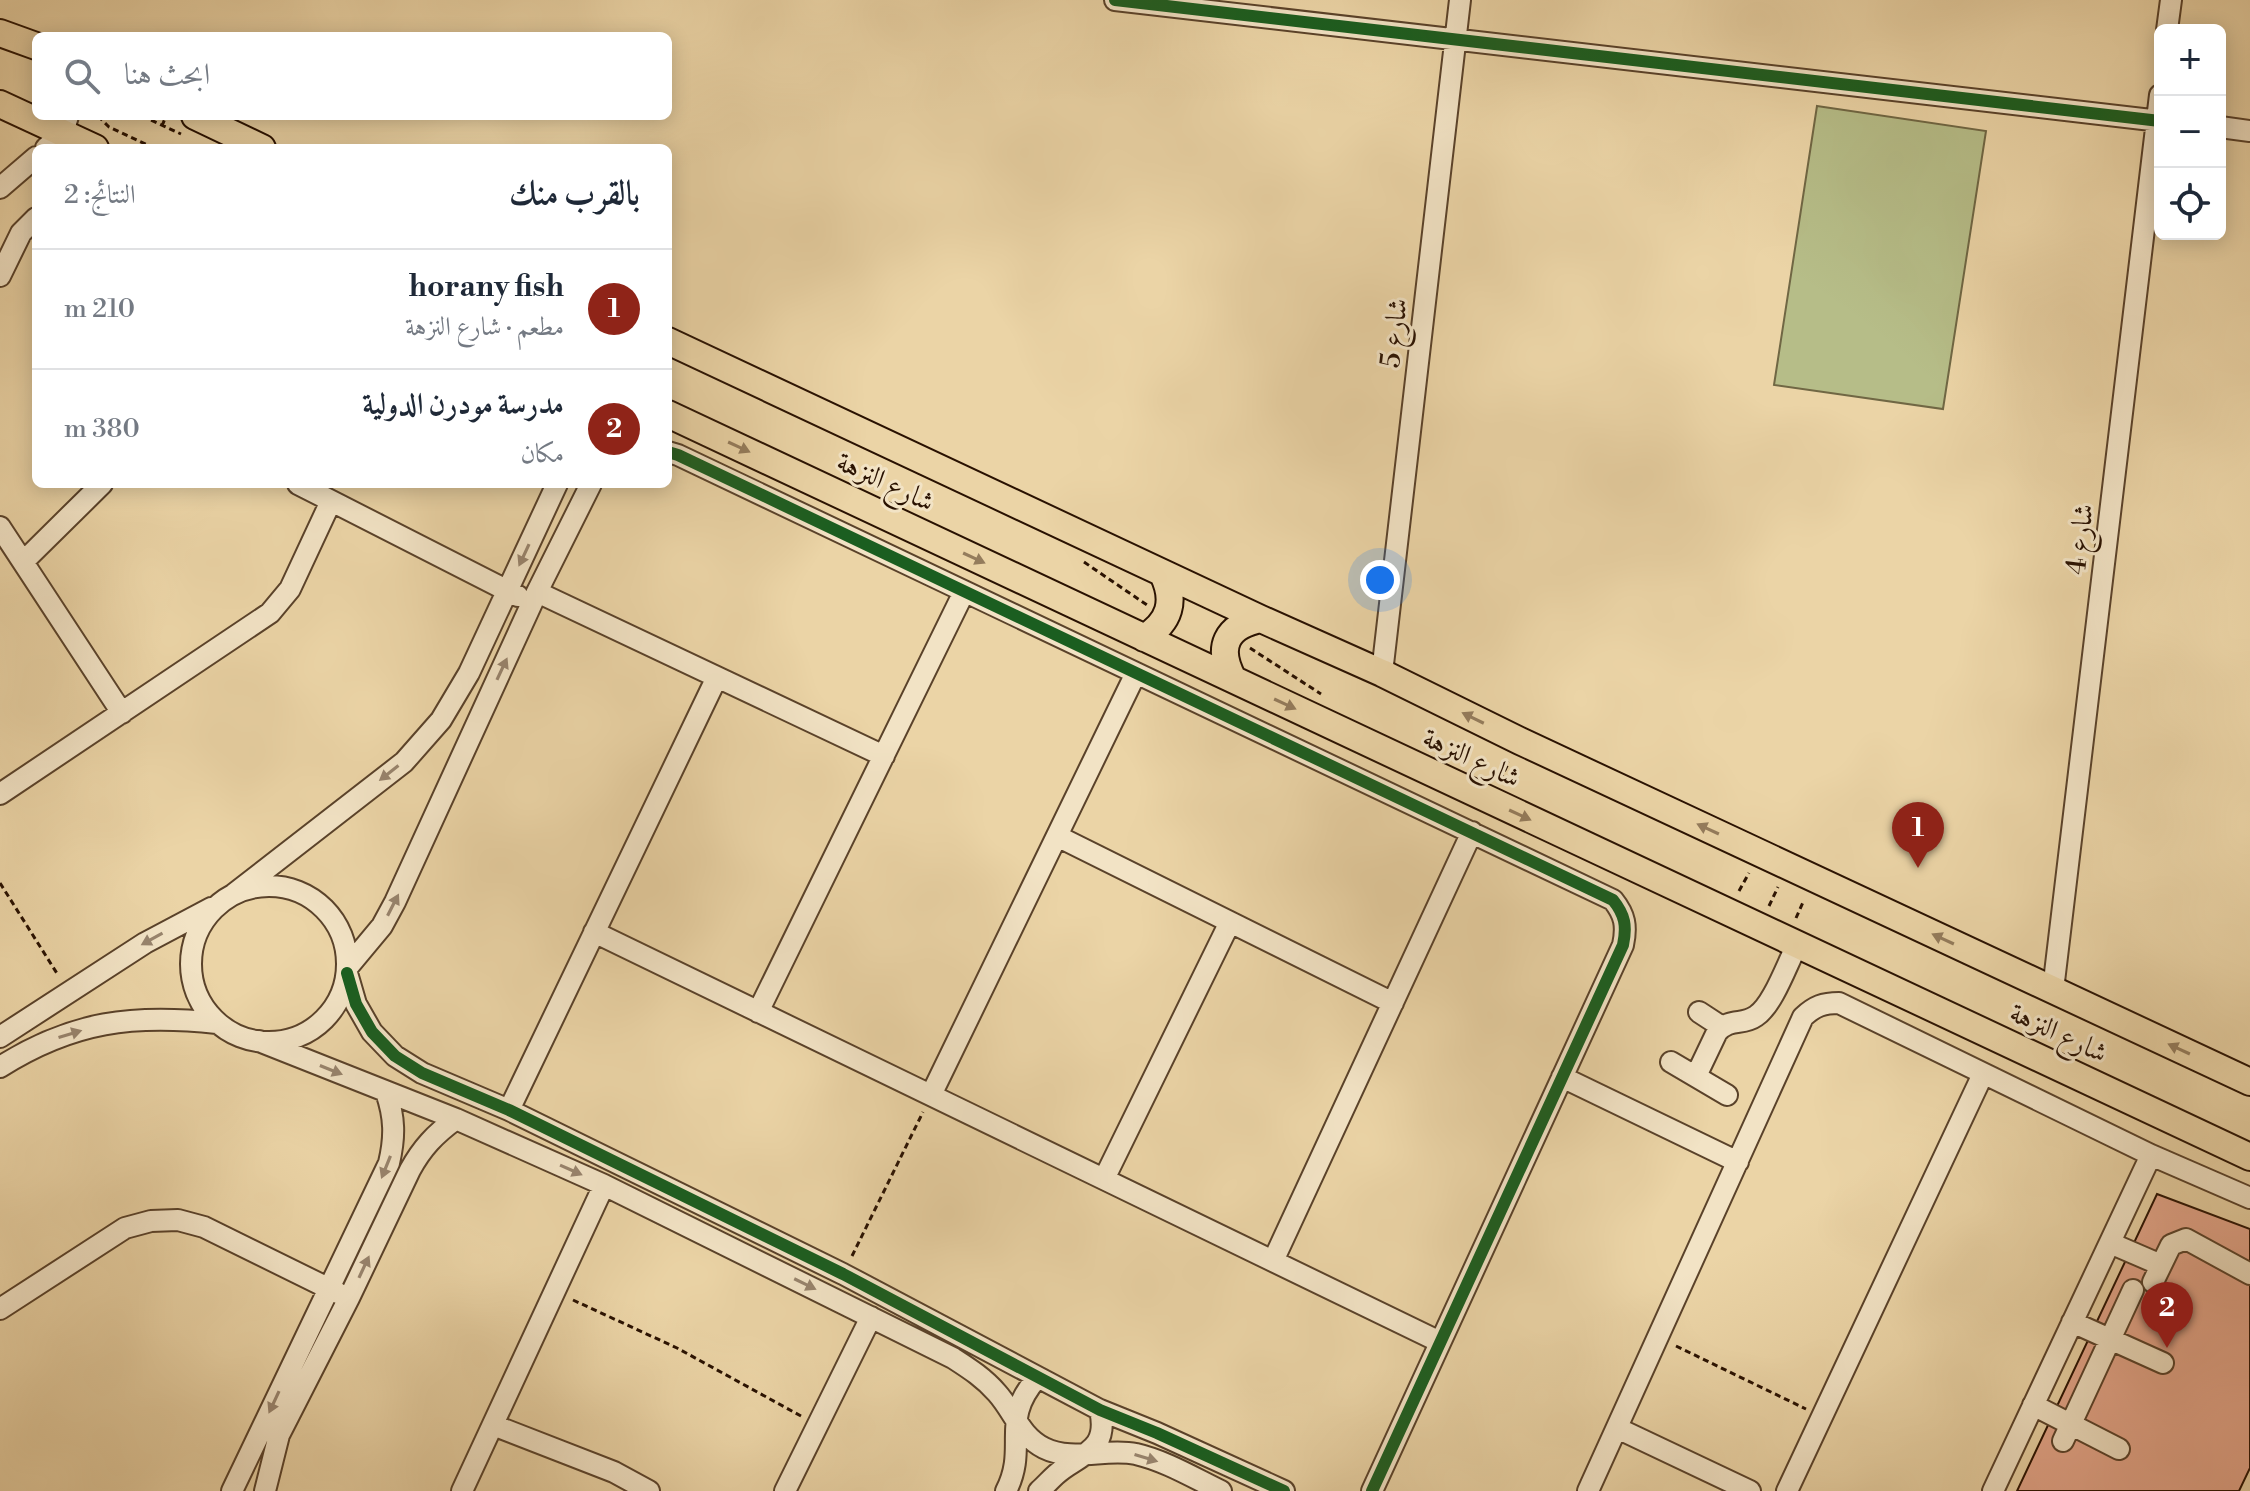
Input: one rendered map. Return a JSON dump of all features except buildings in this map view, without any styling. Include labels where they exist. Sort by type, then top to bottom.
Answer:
[{"type":"main road","points":[[0,33],[32,45]]},
{"type":"main road","points":[[0,104],[32,119]]},
{"type":"main road","points":[[34,120],[86,144]]},
{"type":"main road","points":[[190,126],[249,144]]},
{"type":"main road","name":"شارع النزهة","points":[[672,343],[1163,574],[1255,631],[1382,673],[1520,741],[2250,1082]]},
{"type":"main road","name":"شارع النزهة","points":[[672,416],[1144,625],[1233,679],[1490,801],[1796,933],[2250,1157]]},
{"type":"main road","points":[[1144,625],[1157,630],[1166,617],[1171,603],[1170,588],[1163,574]]},
{"type":"main road","points":[[1233,679],[1225,664],[1224,647],[1231,632],[1245,622],[1255,631]]},
{"type":"street","points":[[1115,0],[2154,120]]},
{"type":"street","name":"شارع 5","points":[[1382,673],[1460,0]]},
{"type":"street","points":[[2168,24],[2171,0]]},
{"type":"street","points":[[2226,128],[2250,131]]},
{"type":"street","name":"شارع 4","points":[[2053,990],[2154,153]]},
{"type":"street","points":[[0,188],[32,160]]},
{"type":"street","points":[[0,276],[21,233],[32,222]]},
{"type":"street","points":[[672,453],[1613,900],[1623,913],[1627,929],[1623,945],[1372,1491]]},
{"type":"street","points":[[23,562],[98,488]]},
{"type":"street","points":[[306,488],[508,591],[535,597],[717,677],[884,756]]},
{"type":"street","points":[[555,488],[462,685],[441,720],[404,762],[228,898],[203,922],[192,948],[191,975],[200,1001],[217,1023],[230,1032],[456,1119],[604,1185],[953,1358],[978,1374],[999,1395],[1028,1438],[1046,1449],[1067,1455],[1113,1451],[1137,1454],[1221,1491]]},
{"type":"street","points":[[259,1041],[283,1041],[307,1032],[326,1017],[340,997],[347,970],[382,926],[395,902],[535,597],[589,488]]},
{"type":"street","points":[[0,794],[270,613],[290,589],[331,501]]},
{"type":"street","points":[[0,527],[122,713]]},
{"type":"street","points":[[758,1012],[964,592]]},
{"type":"street","points":[[931,1095],[1136,673]]},
{"type":"street","points":[[509,1110],[717,677]]},
{"type":"street","points":[[1273,1261],[1472,832]]},
{"type":"street","points":[[1057,836],[1393,1003]]},
{"type":"street","points":[[0,1037],[145,943],[228,898],[260,886],[287,888],[312,899],[332,917],[344,941],[347,970],[356,1004],[372,1032],[395,1056],[422,1073],[509,1110],[843,1274],[1100,1410],[1284,1491]]},
{"type":"street","points":[[1104,1179],[1230,922]]},
{"type":"street","points":[[594,932],[1440,1342]]},
{"type":"street","points":[[1696,1076],[1722,1027],[1758,1015],[1796,933]]},
{"type":"street","points":[[1588,1491],[1803,1017],[1813,1007],[1839,1003],[2151,1155],[2250,1198]]},
{"type":"street","points":[[1699,1012],[1722,1027]]},
{"type":"street","points":[[0,1067],[63,1035],[113,1022],[165,1017],[217,1023]]},
{"type":"street","points":[[1671,1062],[1727,1095]]},
{"type":"street","points":[[1787,1491],[1983,1074]]},
{"type":"street","points":[[1562,1077],[1738,1162]]},
{"type":"street","points":[[232,1491],[389,1163],[395,1139],[394,1115],[386,1092]]},
{"type":"street","points":[[265,1491],[279,1435],[421,1150],[456,1119]]},
{"type":"street","points":[[1993,1491],[2151,1155]]},
{"type":"street","points":[[462,1491],[604,1185]]},
{"type":"street","points":[[0,1309],[125,1228],[151,1221],[178,1220],[204,1227],[349,1298]]},
{"type":"street","points":[[2110,1243],[2157,1273],[2171,1245],[2186,1239],[2250,1274]]},
{"type":"street","points":[[2066,1432],[2133,1290]]},
{"type":"street","points":[[785,1491],[871,1317]]},
{"type":"street","points":[[2072,1322],[2163,1363]]},
{"type":"street","points":[[1006,1491],[1012,1480],[1017,1451],[1014,1421],[1018,1405],[1037,1378]]},
{"type":"street","points":[[2033,1405],[2066,1432],[2119,1449]]},
{"type":"street","points":[[1039,1491],[1060,1471],[1088,1454],[1099,1441],[1103,1426],[1100,1410]]},
{"type":"street","points":[[493,1425],[614,1472],[649,1491]]},
{"type":"street","points":[[1617,1428],[1750,1491]]},
{"type":"path","points":[[102,120],[109,127],[145,144]]},
{"type":"path","points":[[150,120],[162,126],[190,126]]},
{"type":"path","points":[[162,126],[164,120]]},
{"type":"path","points":[[1080,560],[1145,602],[1148,610],[1144,625]]},
{"type":"path","points":[[1255,631],[1253,650],[1330,700]]},
{"type":"path","points":[[1490,801],[1520,741]]},
{"type":"path","points":[[1738,895],[1749,872],[1759,876]]},
{"type":"path","points":[[1768,909],[1779,885],[1769,881]]},
{"type":"path","points":[[0,883],[69,993]]},
{"type":"path","points":[[1796,933],[1805,898]]},
{"type":"path","points":[[843,1274],[931,1095]]},
{"type":"path","points":[[555,1292],[677,1348],[817,1426]]},
{"type":"path","points":[[1658,1337],[1822,1417]]},
{"type":"green space","points":[[1817,106],[1986,131],[1943,409],[1774,385]]},
{"type":"cycle path","points":[[1115,0],[2154,120]]},
{"type":"cycle path","points":[[672,453],[1613,900],[1617,905],[1624,921],[1623,945],[1372,1491]]},
{"type":"cycle path","points":[[347,973],[356,1004],[372,1032],[395,1056],[422,1073],[509,1110],[843,1274],[1100,1410],[1284,1491]]},
{"type":"place","name":"horany fish","points":[[1918,868]]},
{"type":"place","name":"مدرسة مودرن الدولية","points":[[2167,1348]]}]
